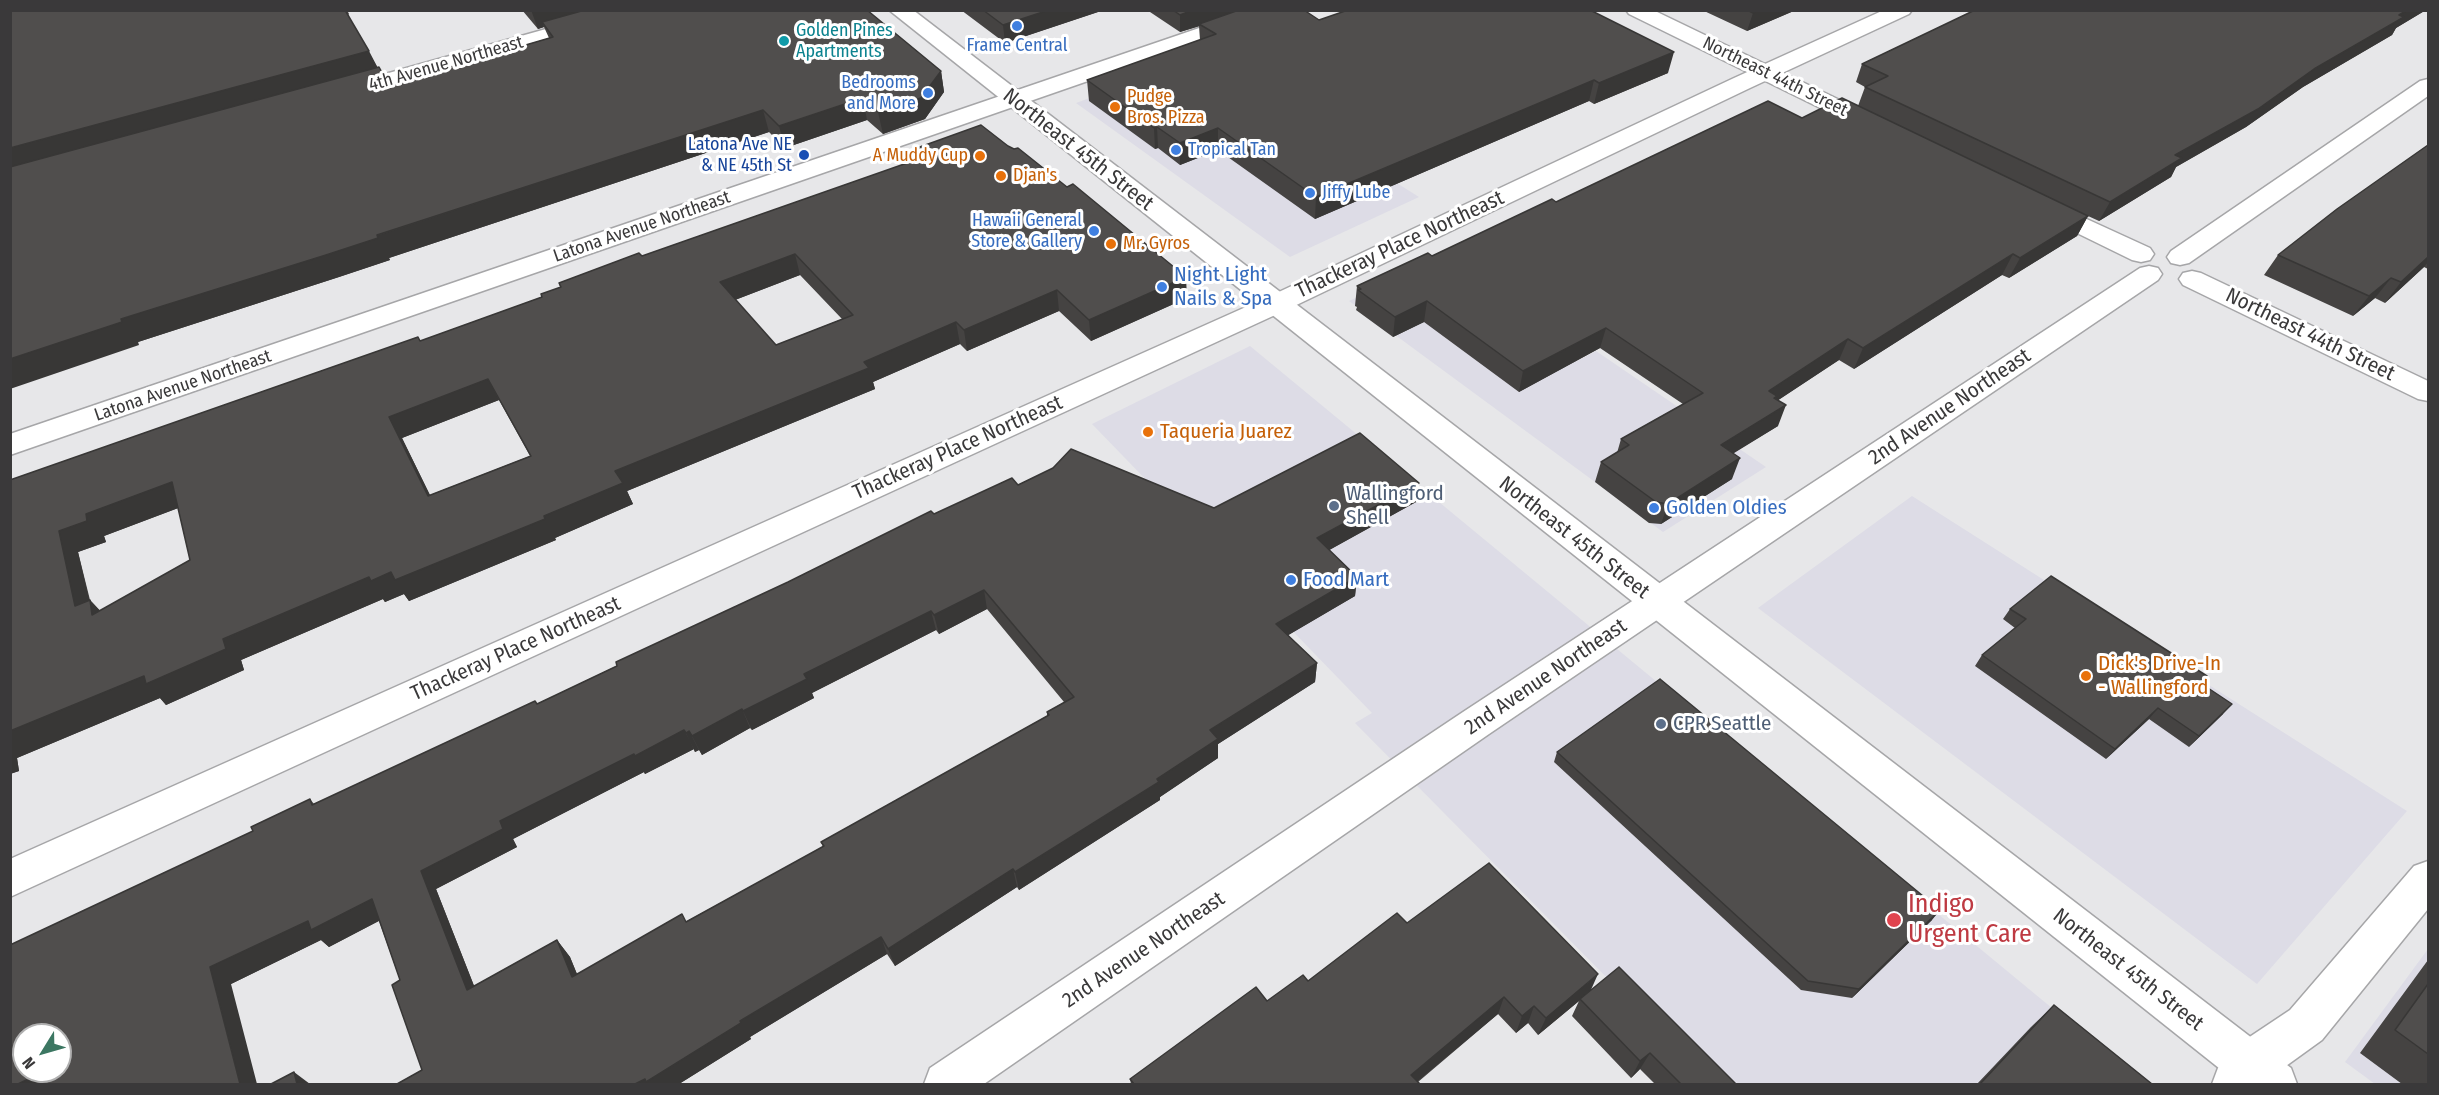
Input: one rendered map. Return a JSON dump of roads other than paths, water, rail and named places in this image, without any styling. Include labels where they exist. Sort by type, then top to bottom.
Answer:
[{"type":"street","name":"4th Avenue Northeast","points":[[318,100],[639,10]]},
{"type":"street","name":"Northeast 45th Street","points":[[899,10],[1658,603],[2253,1078]]},
{"type":"street","name":"Latona Avenue Northeast","points":[[10,445],[1274,10]]},
{"type":"street","name":"Northeast 44th Street","points":[[1636,10],[1886,131]]},
{"type":"street","name":"Thackeray Place Northeast","points":[[10,879],[1276,304],[1902,10]]},
{"type":"street","name":"2nd Avenue Northeast","points":[[946,1084],[1476,723],[2166,266],[2428,86]]},
{"type":"street","name":"Northeast 44th Street","points":[[2024,198],[2428,392]]},
{"type":"street","points":[[2253,1078],[2306,1025],[2428,879]]},
{"type":"place","name":"Frame Central","points":[[1017,26]]},
{"type":"place","name":"Golden Pines Apartments","points":[[784,41]]},
{"type":"place","name":"Bedrooms and More","points":[[928,93]]},
{"type":"place","name":"Pudge Bros. Pizza","points":[[1115,107]]},
{"type":"place","name":"Tropical Tan","points":[[1176,150]]},
{"type":"place","name":"Latona Ave NE & NE 45th St","points":[[804,155]]},
{"type":"place","name":"A Muddy Cup","points":[[980,156]]},
{"type":"place","name":"Djan's","points":[[1001,176]]},
{"type":"place","name":"Jiffy Lube","points":[[1310,193]]},
{"type":"place","name":"Hawaii General Store & Gallery","points":[[1094,231]]},
{"type":"place","name":"Mr. Gyros","points":[[1111,244]]},
{"type":"place","name":"Night Light Nails & Spa","points":[[1162,287]]},
{"type":"place","name":"Taqueria Juarez","points":[[1148,432]]},
{"type":"place","name":"Wallingford Shell","points":[[1334,506]]},
{"type":"place","name":"Golden Oldies","points":[[1654,508]]},
{"type":"place","name":"Food Mart","points":[[1291,580]]},
{"type":"place","name":"Dick's Drive-In - Wallingford","points":[[2086,676]]},
{"type":"place","name":"CPR Seattle","points":[[1661,724]]},
{"type":"place","name":"Indigo Urgent Care","points":[[1894,920]]}]
